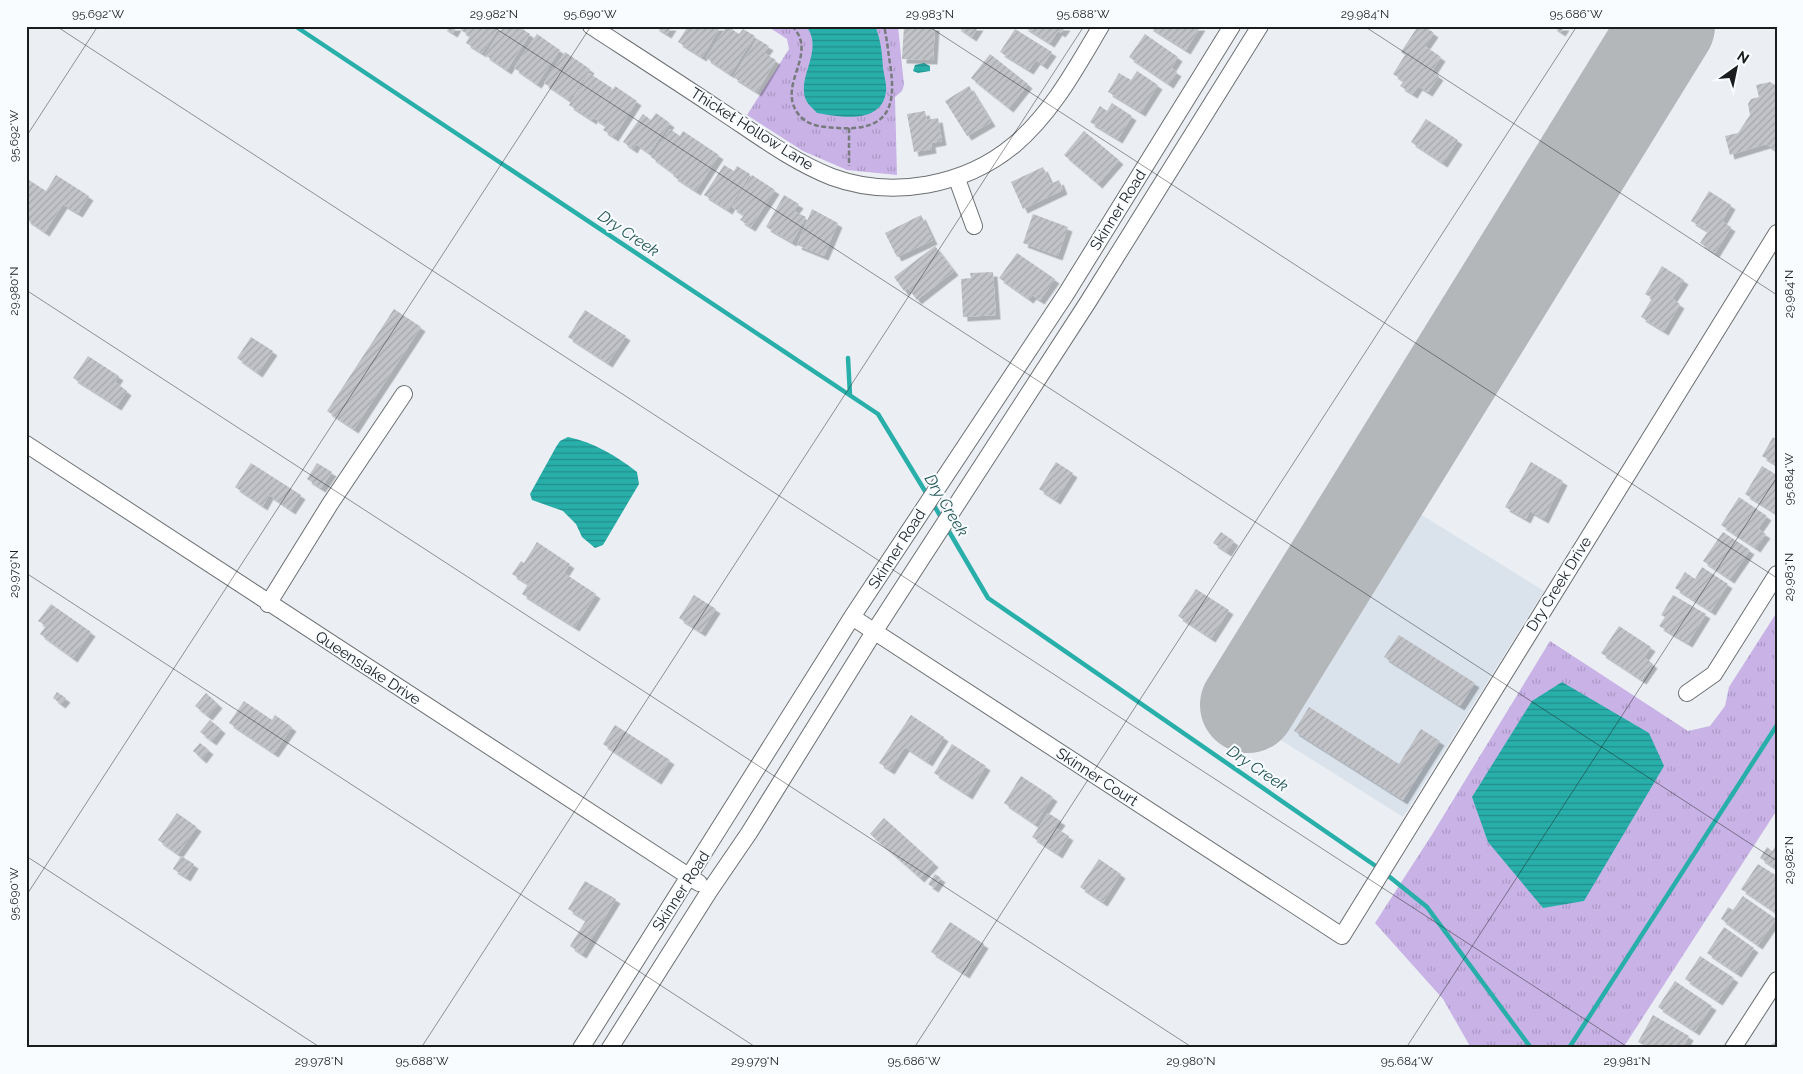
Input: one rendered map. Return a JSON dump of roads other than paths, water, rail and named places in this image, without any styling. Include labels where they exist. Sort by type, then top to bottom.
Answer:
[{"type":"street","name":"Thicket Hollow Lane","points":[[591,26],[793,158],[834,177],[885,187],[907,187],[957,179]]},
{"type":"street","points":[[974,226],[957,179],[1014,145],[1058,97],[1101,26]]},
{"type":"street","name":"Skinner Road","points":[[580,1048],[690,877],[852,617],[1066,294],[1232,26]]},
{"type":"street","name":"Skinner Road","points":[[610,1048],[710,890],[749,834],[874,632],[1088,302],[1260,26]]},
{"type":"street","name":"Dry Creek Drive","points":[[1342,936],[1777,233]]},
{"type":"street","points":[[268,604],[339,489],[404,394]]},
{"type":"street","name":"Queenslake Drive","points":[[26,444],[268,604],[710,890]]},
{"type":"street","points":[[1688,694],[1714,674],[1775,581]]},
{"type":"street","name":"Skinner Court","points":[[852,617],[1342,936]]},
{"type":"street","points":[[1733,1048],[1777,980]]},
{"type":"water","points":[[806,26],[875,26],[879,36],[886,83],[883,103],[876,110],[868,114],[848,117],[817,113],[808,104],[804,91],[804,82],[813,44]]},
{"type":"water","points":[[924,63],[930,66],[930,71],[918,73],[913,71],[915,65]]},
{"type":"water","points":[[568,437],[604,450],[637,472],[639,484],[603,545],[595,548],[582,537],[576,524],[563,511],[532,500],[530,494],[560,441]]},
{"type":"water","points":[[1562,682],[1649,733],[1664,766],[1584,901],[1543,908],[1488,842],[1472,797],[1532,701]]},
{"type":"waterway","name":"Dry Creek","points":[[295,26],[878,414],[928,496]]},
{"type":"waterway","points":[[848,358],[850,395]]},
{"type":"waterway","name":"Dry Creek","points":[[932,502],[942,519]]},
{"type":"waterway","name":"Dry Creek","points":[[947,528],[988,598],[1380,869]]},
{"type":"waterway","points":[[1569,1048],[1777,725]]},
{"type":"waterway","name":"Dry Creek","points":[[1386,874],[1427,907],[1531,1048]]}]
